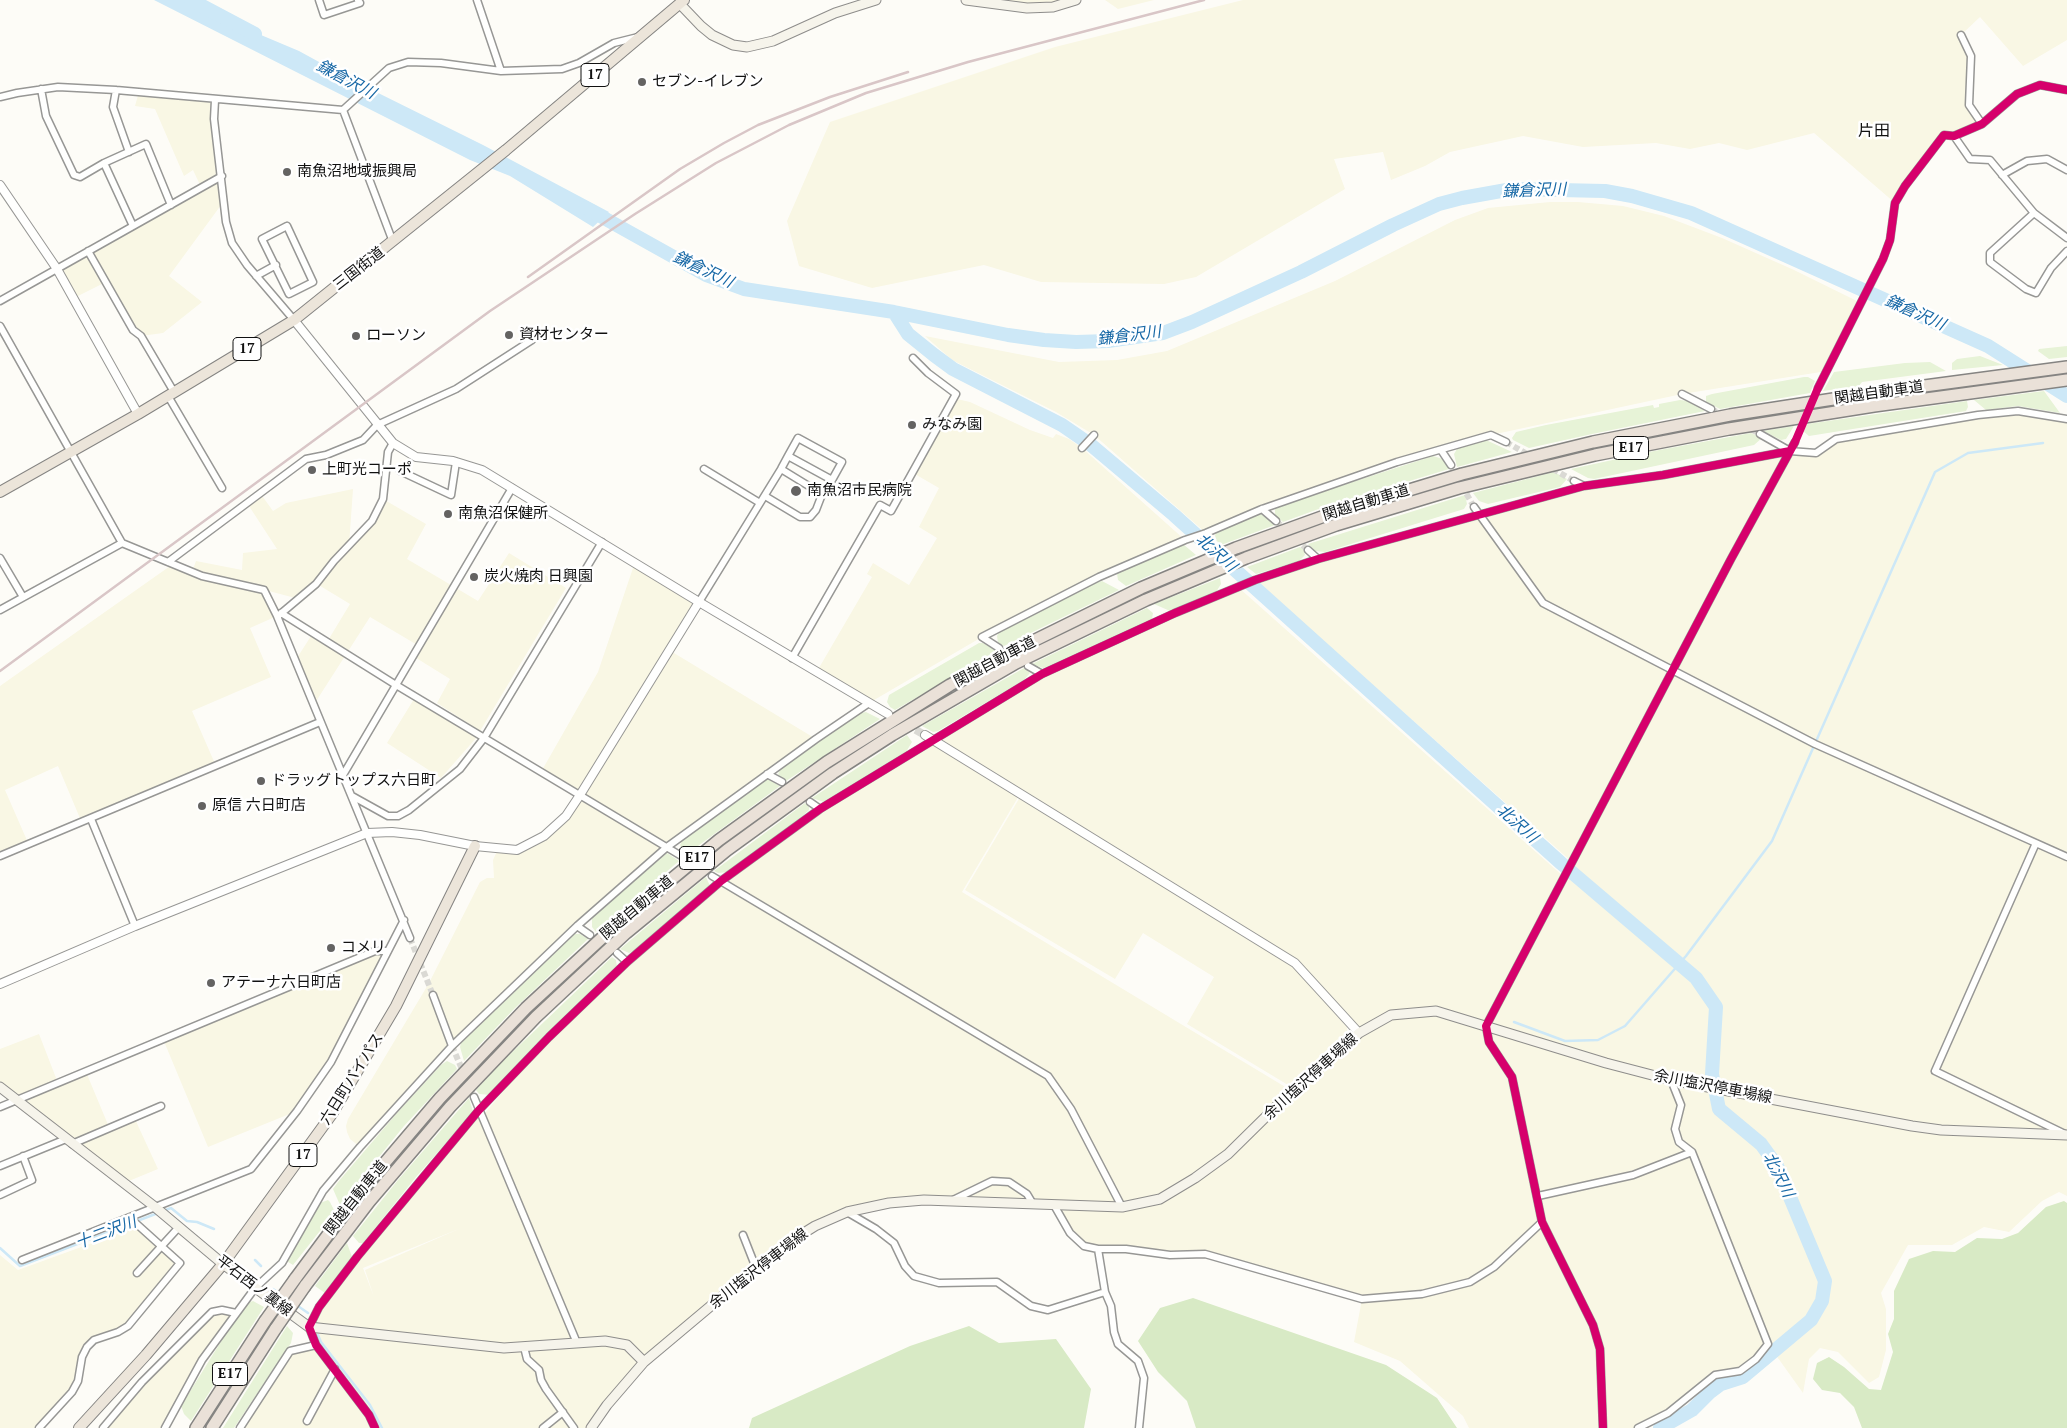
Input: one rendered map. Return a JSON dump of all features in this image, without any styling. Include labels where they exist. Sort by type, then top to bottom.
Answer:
[{"type":"highway","name":"三国街道","points":[[0,492],[138,414],[294,320],[506,150],[682,2]]},
{"type":"highway","name":"関越自動車道","points":[[196,1428],[264,1321],[332,1228],[399,1145],[483,1052],[569,967],[631,912],[719,840],[827,762],[950,685],[1078,618],[1199,563],[1330,514],[1392,494],[1471,472],[1593,442],[1750,412],[2067,367]]},
{"type":"highway","name":"関越自動車道","points":[[212,1428],[276,1328],[363,1209],[408,1154],[492,1061],[578,977],[626,933],[720,856],[834,773],[892,735],[1016,663],[1083,629],[1246,558],[1327,528],[1459,488],[1586,457],[1662,441],[1784,420],[2027,384],[2067,380]]},
{"type":"highway","name":"六日町バイパス","points":[[80,1428],[146,1355],[223,1264],[306,1151],[354,1080],[396,1006],[475,846]]},
{"type":"main road","points":[[682,2],[701,26],[712,35],[734,45],[747,47],[773,41],[835,12],[876,0]]},
{"type":"main road","points":[[966,0],[1027,8],[1053,8],[1076,0]]},
{"type":"main road","name":"余川塩沢停車場線","points":[[591,1428],[607,1405],[644,1362],[756,1268],[791,1241],[815,1226],[847,1212],[889,1203],[924,1200],[1122,1206],[1160,1199],[1195,1178],[1228,1154],[1292,1092],[1359,1033],[1391,1015],[1436,1011],[1606,1064],[1671,1080],[1931,1128],[2067,1135]]},
{"type":"main road","name":"平石西ノ裏線","points":[[0,1087],[154,1207],[223,1264],[309,1327],[504,1348],[604,1341],[627,1345],[644,1362]]},
{"type":"street","points":[[319,0],[324,15],[360,3],[358,0]]},
{"type":"street","points":[[477,0],[501,71]]},
{"type":"street","points":[[1961,35],[1971,56],[1968,105],[1982,124]]},
{"type":"street","points":[[0,98],[58,87],[116,90],[343,110],[389,68],[408,62],[440,63],[501,71],[562,69],[614,43],[642,36]]},
{"type":"street","points":[[1818,388],[1872,281],[1890,240],[1895,203],[1905,186],[1944,134],[1954,136],[1982,124],[2017,94],[2040,85],[2067,90]]},
{"type":"street","points":[[42,89],[46,116],[74,175],[80,177],[104,163],[146,144],[171,205]]},
{"type":"street","points":[[116,90],[113,107],[129,152]]},
{"type":"street","points":[[215,100],[214,119],[226,222],[232,243],[256,276],[393,443],[416,457],[456,462],[482,470],[888,714]]},
{"type":"street","points":[[343,110],[393,242]]},
{"type":"street","points":[[1954,136],[1970,159],[1990,160],[2034,213],[2067,238]]},
{"type":"street","points":[[2002,175],[2026,161],[2047,159],[2067,170]]},
{"type":"street","points":[[104,163],[133,226]]},
{"type":"street","points":[[0,300],[222,176]]},
{"type":"street","points":[[0,185],[57,269],[138,414]]},
{"type":"street","points":[[2034,213],[1990,253],[1990,262],[2026,289],[2036,293],[2051,268],[2067,251]]},
{"type":"street","points":[[287,226],[313,282],[289,294],[276,265],[262,239],[287,226]]},
{"type":"street","points":[[88,252],[133,330],[142,336],[222,488]]},
{"type":"street","points":[[256,276],[276,265]]},
{"type":"street","points":[[0,326],[122,543],[202,576],[264,590],[279,615],[320,722],[410,938]]},
{"type":"street","points":[[168,562],[306,459],[326,455],[362,440],[377,425],[456,389],[532,340]]},
{"type":"street","points":[[792,658],[880,504],[892,511],[956,394],[928,373],[914,358]]},
{"type":"street","points":[[1682,394],[1711,409]]},
{"type":"street","points":[[375,1428],[370,1415],[316,1345],[309,1327],[319,1307],[357,1257],[479,1110],[627,962],[721,881],[820,809],[1042,674],[1238,586],[1318,559],[1584,486],[1663,475],[1790,451],[1816,453],[1836,439],[1978,415],[2018,411],[2067,419]]},
{"type":"street","points":[[1760,434],[1790,451]]},
{"type":"street","points":[[1082,448],[1094,435]]},
{"type":"street","points":[[999,648],[982,637],[1100,577],[1184,540],[1206,533],[1262,509],[1397,462],[1491,435],[1506,442]]},
{"type":"street","points":[[0,984],[135,926],[367,833],[392,832],[420,835],[475,846],[517,850],[544,836],[566,816],[580,796],[781,470],[788,456],[798,438],[842,462],[832,480],[788,456]]},
{"type":"street","points":[[1603,1428],[1600,1349],[1593,1324],[1542,1222],[1512,1077],[1489,1042],[1486,1026],[1731,559],[1795,442]]},
{"type":"street","points":[[279,615],[316,584],[334,561],[372,521],[383,499],[388,452],[393,443]]},
{"type":"street","points":[[1441,450],[1451,465]]},
{"type":"street","points":[[400,471],[451,495],[456,462]]},
{"type":"street","points":[[704,470],[760,503]]},
{"type":"street","points":[[764,496],[800,517],[810,517],[816,510],[821,496],[812,488],[781,470]]},
{"type":"street","points":[[1574,481],[1584,486]]},
{"type":"street","points":[[343,774],[512,488]]},
{"type":"street","points":[[1474,507],[1543,603],[1815,744],[2067,857]]},
{"type":"street","points":[[1262,509],[1276,521]]},
{"type":"street","points":[[352,796],[388,816],[398,816],[409,810],[460,769],[484,738],[602,542]]},
{"type":"street","points":[[0,610],[122,543]]},
{"type":"street","points":[[1308,550],[1318,559]]},
{"type":"street","points":[[0,558],[23,598]]},
{"type":"street","points":[[279,615],[683,857]]},
{"type":"street","points":[[1028,666],[1042,674]]},
{"type":"street","points":[[165,1428],[202,1360],[255,1288],[282,1263],[323,1191],[360,1147],[452,1046],[577,926],[667,847],[869,703]]},
{"type":"street","points":[[0,856],[320,722]]},
{"type":"street","points":[[924,735],[1295,963],[1359,1033]]},
{"type":"street","points":[[767,774],[782,782]]},
{"type":"street","points":[[810,802],[820,809]]},
{"type":"street","points":[[91,819],[135,926]]},
{"type":"street","points":[[2036,843],[1935,1072],[2067,1135]]},
{"type":"street","points":[[712,876],[1048,1076],[1071,1109],[1122,1206]]},
{"type":"street","points":[[22,1260],[251,1169],[297,1110],[331,1062],[404,920]]},
{"type":"street","points":[[577,926],[590,935]]},
{"type":"street","points":[[0,1106],[375,951],[388,951]]},
{"type":"street","points":[[617,953],[627,962]]},
{"type":"street","points":[[433,995],[452,1046]]},
{"type":"street","points":[[1638,1428],[1668,1413],[1715,1375],[1740,1371],[1756,1358],[1768,1344],[1692,1152],[1679,1142],[1675,1129],[1681,1105],[1671,1080]]},
{"type":"street","points":[[474,1097],[577,1343]]},
{"type":"street","points":[[0,1166],[22,1156],[69,1141],[161,1106]]},
{"type":"street","points":[[1538,1196],[1633,1175],[1692,1152]]},
{"type":"street","points":[[0,1195],[32,1180],[22,1156]]},
{"type":"street","points":[[952,1201],[992,1181],[1009,1182],[1027,1194],[1033,1204]]},
{"type":"street","points":[[1054,1205],[1070,1233],[1084,1246],[1098,1249],[1126,1249],[1170,1255],[1205,1254],[1362,1299],[1422,1294],[1470,1282],[1494,1267],[1542,1222]]},
{"type":"street","points":[[847,1212],[876,1229],[894,1243],[905,1266],[914,1276],[939,1283],[997,1282],[1031,1306],[1048,1310],[1105,1292]]},
{"type":"street","points":[[39,1428],[72,1392],[78,1382],[82,1357],[87,1347],[94,1340],[118,1332],[128,1326],[180,1263],[130,1218]]},
{"type":"street","points":[[136,1273],[179,1227]]},
{"type":"street","points":[[742,1235],[756,1268]]},
{"type":"street","points":[[1098,1249],[1105,1292],[1111,1306],[1114,1332],[1118,1344],[1138,1360],[1144,1378],[1139,1428]]},
{"type":"street","points":[[103,1428],[142,1382],[212,1312],[222,1310],[236,1313]]},
{"type":"street","points":[[240,1428],[290,1351],[316,1345]]},
{"type":"street","points":[[524,1348],[527,1359],[539,1370],[540,1380],[574,1428]]},
{"type":"street","points":[[307,1421],[335,1370]]},
{"type":"street","points":[[543,1428],[563,1412]]},
{"type":"shaded area","points":[[966,0],[1076,0],[1053,7]]},
{"type":"shaded area","points":[[1105,0],[1154,0],[1118,9]]},
{"type":"shaded area","points":[[1243,0],[2067,0],[2067,40],[2023,66],[1980,17],[1961,35],[1971,56],[1969,105],[1982,124],[1954,136],[1944,135],[1895,203],[1814,133],[1747,150],[1719,143],[1690,149],[1656,143],[1583,147],[1523,136],[1450,152],[1425,166],[1391,180],[1383,152],[1334,159],[1345,189],[1196,277],[1164,284],[1041,282],[984,265],[872,288],[799,266],[787,221],[830,122],[1055,47]]},
{"type":"shaded area","points":[[139,92],[215,100],[224,201],[169,276],[202,302],[163,333],[141,336],[133,330],[106,282],[74,298],[57,269],[201,187],[193,170],[184,176],[155,109],[135,106]]},
{"type":"shaded area","points":[[1550,202],[1578,202],[1623,206],[1664,216],[1722,238],[1794,270],[1861,303],[1827,371],[1682,394],[1491,435],[1397,462],[1206,533],[1094,435],[1056,412],[952,360],[925,336],[1059,362],[1117,360],[1167,351],[1335,281],[1455,220],[1488,208]]},
{"type":"shaded area","points":[[957,399],[970,402],[1030,430],[1053,438],[1056,434],[1069,439],[1082,448],[1185,540],[1099,577],[982,637],[869,703],[816,673],[872,577],[867,574],[873,563],[909,585],[937,538],[919,527],[939,488],[913,473]]},
{"type":"shaded area","points":[[2018,411],[2067,419],[2067,1196],[2059,1192],[2042,1201],[2009,1232],[1984,1227],[1952,1245],[1908,1245],[1881,1293],[1886,1309],[1886,1350],[1879,1377],[1869,1383],[1838,1352],[1820,1348],[1809,1359],[1803,1393],[1768,1344],[1740,1371],[1715,1375],[1668,1413],[1638,1428],[1469,1428],[1463,1416],[1400,1361],[1354,1342],[1362,1299],[1205,1254],[1084,1246],[1070,1233],[1054,1205],[889,1203],[815,1226],[656,1352],[591,1428],[240,1428],[290,1351],[316,1345],[309,1327],[319,1307],[479,1110],[513,1190],[485,1113],[549,1037],[627,962],[721,881],[820,809],[1042,674],[1238,587],[1564,877],[1572,862],[1255,580],[1584,486],[1790,451],[1816,453],[1836,439]],"holes":[[[1020,794],[965,890],[1115,979],[1143,933],[1214,977],[1187,1024],[1288,1085],[1347,1033],[1347,1024],[1286,959],[1359,1033],[1292,1091],[962,892]],[[461,1228],[365,1270],[374,1297],[363,1268]]]},
{"type":"shaded area","points":[[353,489],[349,545],[372,521],[383,499],[426,524],[407,559],[478,601],[509,553],[566,588],[480,731],[437,703],[450,679],[413,656],[419,646],[370,617],[313,706],[295,661],[313,633],[327,642],[350,604],[317,584],[299,599],[265,590],[277,616],[250,628],[271,677],[192,711],[216,766],[82,823],[58,766],[5,790],[29,845],[0,856],[0,686],[173,564],[192,572],[196,561],[242,570],[243,553],[277,549],[247,503],[260,493],[273,511],[286,503]]},
{"type":"shaded area","points":[[635,562],[699,602],[669,650],[816,739],[667,847],[577,926],[452,1046],[360,1147],[350,1139],[347,1132],[348,1119],[429,983],[480,882],[487,878],[494,878],[493,860],[498,849],[517,850],[544,836],[580,796],[541,772],[598,672]]},
{"type":"shaded area","points":[[414,699],[477,737],[441,778],[387,743]]},
{"type":"shaded area","points":[[375,951],[388,951],[331,1062],[297,1111],[208,1147],[163,1039]]},
{"type":"shaded area","points":[[39,1034],[58,1083],[86,1072],[109,1127],[134,1117],[158,1169],[124,1183],[0,1087],[0,1049]]},
{"type":"shaded area","points":[[139,1226],[180,1263],[128,1326],[87,1347],[78,1381],[39,1428],[0,1428],[0,1255],[18,1270]]},
{"type":"shaded area","points":[[212,1312],[236,1313],[202,1360],[165,1428],[103,1428],[142,1382]]},
{"type":"green space","points":[[2067,346],[2067,357],[2049,359],[2038,351],[2039,349]]},
{"type":"green space","points":[[1980,356],[2003,365],[1952,370],[1952,363],[1957,359]]},
{"type":"green space","points":[[1930,362],[1946,371],[1862,382],[1859,386],[1823,391],[1834,372],[1905,363]]},
{"type":"green space","points":[[1804,377],[1815,381],[1810,393],[1720,409],[1706,402],[1706,396],[1712,394]]},
{"type":"green space","points":[[2044,391],[2060,413],[2018,406],[1986,410],[1974,400]]},
{"type":"green space","points":[[1680,400],[1688,401],[1705,411],[1529,448],[1512,438],[1516,432],[1546,425],[1653,405],[1654,408],[1659,407],[1659,404]]},
{"type":"green space","points":[[1967,401],[1968,407],[1966,411],[1809,436],[1803,431],[1807,424]]},
{"type":"green space","points":[[1794,426],[1786,439],[1781,440],[1763,431]]},
{"type":"green space","points":[[1751,433],[1762,438],[1754,445],[1594,479],[1571,469],[1654,451]]},
{"type":"green space","points":[[1486,440],[1512,452],[1457,467],[1454,454],[1457,449]]},
{"type":"green space","points":[[1433,456],[1443,459],[1449,469],[1324,507],[1283,522],[1275,515],[1275,507]]},
{"type":"green space","points":[[1554,472],[1567,479],[1560,487],[1488,504],[1479,501],[1473,493]]},
{"type":"green space","points":[[1465,495],[1467,504],[1464,509],[1325,552],[1315,551],[1308,544]]},
{"type":"green space","points":[[1261,514],[1275,525],[1221,545],[1216,540],[1215,535],[1219,529]]},
{"type":"green space","points":[[1183,544],[1196,555],[1126,586],[1118,580],[1117,574],[1120,571]]},
{"type":"green space","points":[[1300,547],[1304,550],[1305,555],[1299,561],[1256,574],[1247,567]]},
{"type":"green space","points":[[1220,578],[1221,584],[1216,592],[1170,611],[1154,604]]},
{"type":"green space","points":[[1102,581],[1119,590],[1004,646],[998,643],[997,636],[1000,630],[1088,585]]},
{"type":"green space","points":[[1147,608],[1153,613],[1152,619],[1052,666],[1043,668],[1032,664]]},
{"type":"green space","points":[[979,643],[983,643],[997,651],[895,710],[890,707],[887,702],[889,695]]},
{"type":"green space","points":[[1024,668],[1030,673],[1024,680],[938,731],[933,732],[922,726]]},
{"type":"green space","points":[[866,712],[880,719],[786,781],[778,777],[779,769],[861,713]]},
{"type":"green space","points":[[907,735],[912,742],[906,752],[835,798],[833,796],[824,802],[812,798]]},
{"type":"green space","points":[[764,779],[780,786],[687,854],[683,852],[680,845],[682,841]]},
{"type":"green space","points":[[805,803],[809,810],[797,821],[798,823],[728,872],[718,873],[714,871]]},
{"type":"green space","points":[[667,853],[679,861],[596,932],[592,927],[592,918]]},
{"type":"green space","points":[[706,877],[710,886],[709,890],[636,952],[629,953],[620,949]]},
{"type":"green space","points":[[575,934],[580,934],[588,939],[515,1008],[464,1061],[460,1047],[461,1043]]},
{"type":"green space","points":[[612,957],[616,960],[617,968],[557,1025],[491,1095],[479,1094],[476,1090],[503,1061]]},
{"type":"green space","points":[[447,1061],[455,1065],[457,1069],[404,1126],[340,1205],[333,1189],[338,1182],[397,1113],[441,1065]]},
{"type":"green space","points":[[469,1098],[473,1112],[416,1177],[363,1243],[359,1243],[353,1236],[398,1180]]},
{"type":"green space","points":[[328,1200],[335,1212],[293,1265],[285,1260],[320,1203]]},
{"type":"green space","points":[[2064,1201],[2067,1203],[2067,1428],[1862,1428],[1854,1407],[1840,1393],[1822,1390],[1813,1379],[1817,1363],[1829,1357],[1844,1367],[1869,1389],[1881,1390],[1893,1352],[1888,1334],[1894,1319],[1894,1291],[1909,1259],[1933,1251],[1955,1252],[1977,1238],[2002,1239],[2018,1233],[2046,1207]]},
{"type":"green space","points":[[347,1243],[352,1257],[325,1293],[315,1286]]},
{"type":"green space","points":[[1193,1298],[1386,1365],[1437,1398],[1457,1428],[1196,1428],[1187,1401],[1158,1372],[1138,1341],[1160,1308]]},
{"type":"green space","points":[[253,1301],[264,1307],[191,1421],[184,1414],[181,1406],[230,1327],[247,1303]]},
{"type":"green space","points":[[287,1326],[293,1333],[291,1343],[234,1428],[223,1428]]},
{"type":"green space","points":[[969,1326],[999,1343],[1056,1339],[1091,1389],[1084,1428],[749,1428],[752,1418],[910,1346]]},
{"type":"water","points":[[154,0],[184,0],[204,11],[299,51],[609,212],[593,227],[510,176],[470,160]]},
{"type":"waterway","name":"鎌倉沢川","points":[[191,0],[255,34]]},
{"type":"waterway","name":"鎌倉沢川","points":[[586,208],[706,275],[744,289],[894,312],[1008,335],[1076,342],[1108,341],[1163,333],[1192,322],[1301,272],[1439,204],[1512,189],[1605,191],[1632,196],[1691,213],[1988,346],[2067,396]]},
{"type":"waterway","name":"北沢川","points":[[894,312],[908,334],[953,369],[1062,425],[1091,445],[1174,515],[1562,864],[1696,978],[1716,1007],[1712,1074],[1719,1109],[1761,1144],[1777,1166],[1825,1281],[1822,1301],[1811,1320],[1743,1377],[1721,1384],[1692,1410],[1660,1428]]},
{"type":"waterway","points":[[1514,1022],[1565,1041],[1598,1040],[1625,1026],[1686,956],[1772,841],[1935,472],[1968,453],[2043,443]]},
{"type":"waterway","name":"十二沢川","points":[[0,1248],[20,1266],[171,1208],[187,1221],[197,1222],[214,1229]]},
{"type":"waterway","name":"十二沢川","points":[[255,1260],[261,1266]]},
{"type":"waterway","name":"十二沢川","points":[[273,1289],[280,1294]]},
{"type":"waterway","name":"十二沢川","points":[[295,1304],[308,1313]]},
{"type":"waterway","name":"十二沢川","points":[[318,1335],[321,1342],[370,1405],[382,1428]]},
{"type":"tunnel","points":[[1795,442],[1818,388]]},
{"type":"tunnel","points":[[1711,409],[1760,434]]},
{"type":"tunnel","points":[[1506,442],[1574,481]]},
{"type":"tunnel","points":[[1462,486],[1474,507]]},
{"type":"tunnel","points":[[1276,521],[1308,550]]},
{"type":"tunnel","points":[[905,724],[925,735]]},
{"type":"tunnel","points":[[410,938],[433,995]]},
{"type":"tunnel","points":[[452,1046],[474,1097]]},
{"type":"railway","points":[[0,671],[490,311],[635,214],[716,163],[789,125],[866,93],[968,62],[1204,0]]},
{"type":"railway","points":[[528,277],[680,169],[724,143],[758,125],[830,97],[908,72]]},
{"type":"cycle path","points":[[1603,1428],[1600,1349],[1593,1325],[1542,1222],[1512,1077],[1489,1042],[1486,1026],[1731,559],[1795,442],[1818,388],[1883,259],[1890,240],[1895,203],[1905,186],[1944,135],[1954,136],[1982,124],[2017,94],[2040,85],[2067,90]]},
{"type":"cycle path","points":[[375,1428],[369,1415],[316,1345],[309,1327],[319,1307],[357,1257],[479,1110],[549,1037],[627,962],[721,881],[820,809],[1042,674],[1175,613],[1255,580],[1318,559],[1584,486],[1663,475],[1790,451]]},
{"type":"place","name":"セブン-イレブン","points":[[642,82]]},
{"type":"place","name":"南魚沼地域振興局","points":[[287,172]]},
{"type":"place","name":"資材センター","points":[[509,335]]},
{"type":"place","name":"ローソン","points":[[356,336]]},
{"type":"place","name":"みなみ園","points":[[912,425]]},
{"type":"place","name":"上町光コーポ","points":[[312,470]]},
{"type":"place","name":"南魚沼市民病院","points":[[796,491]]},
{"type":"place","name":"南魚沼保健所","points":[[448,514]]},
{"type":"place","name":"炭火焼肉 日興園","points":[[474,577]]},
{"type":"place","name":"ドラッグトップス六日町","points":[[261,781]]},
{"type":"place","name":"原信 六日町店","points":[[202,806]]},
{"type":"place","name":"コメリ","points":[[331,948]]},
{"type":"place","name":"アテーナ六日町店","points":[[211,983]]},
{"type":"district","name":"片田","points":[[1874,131]]}]
